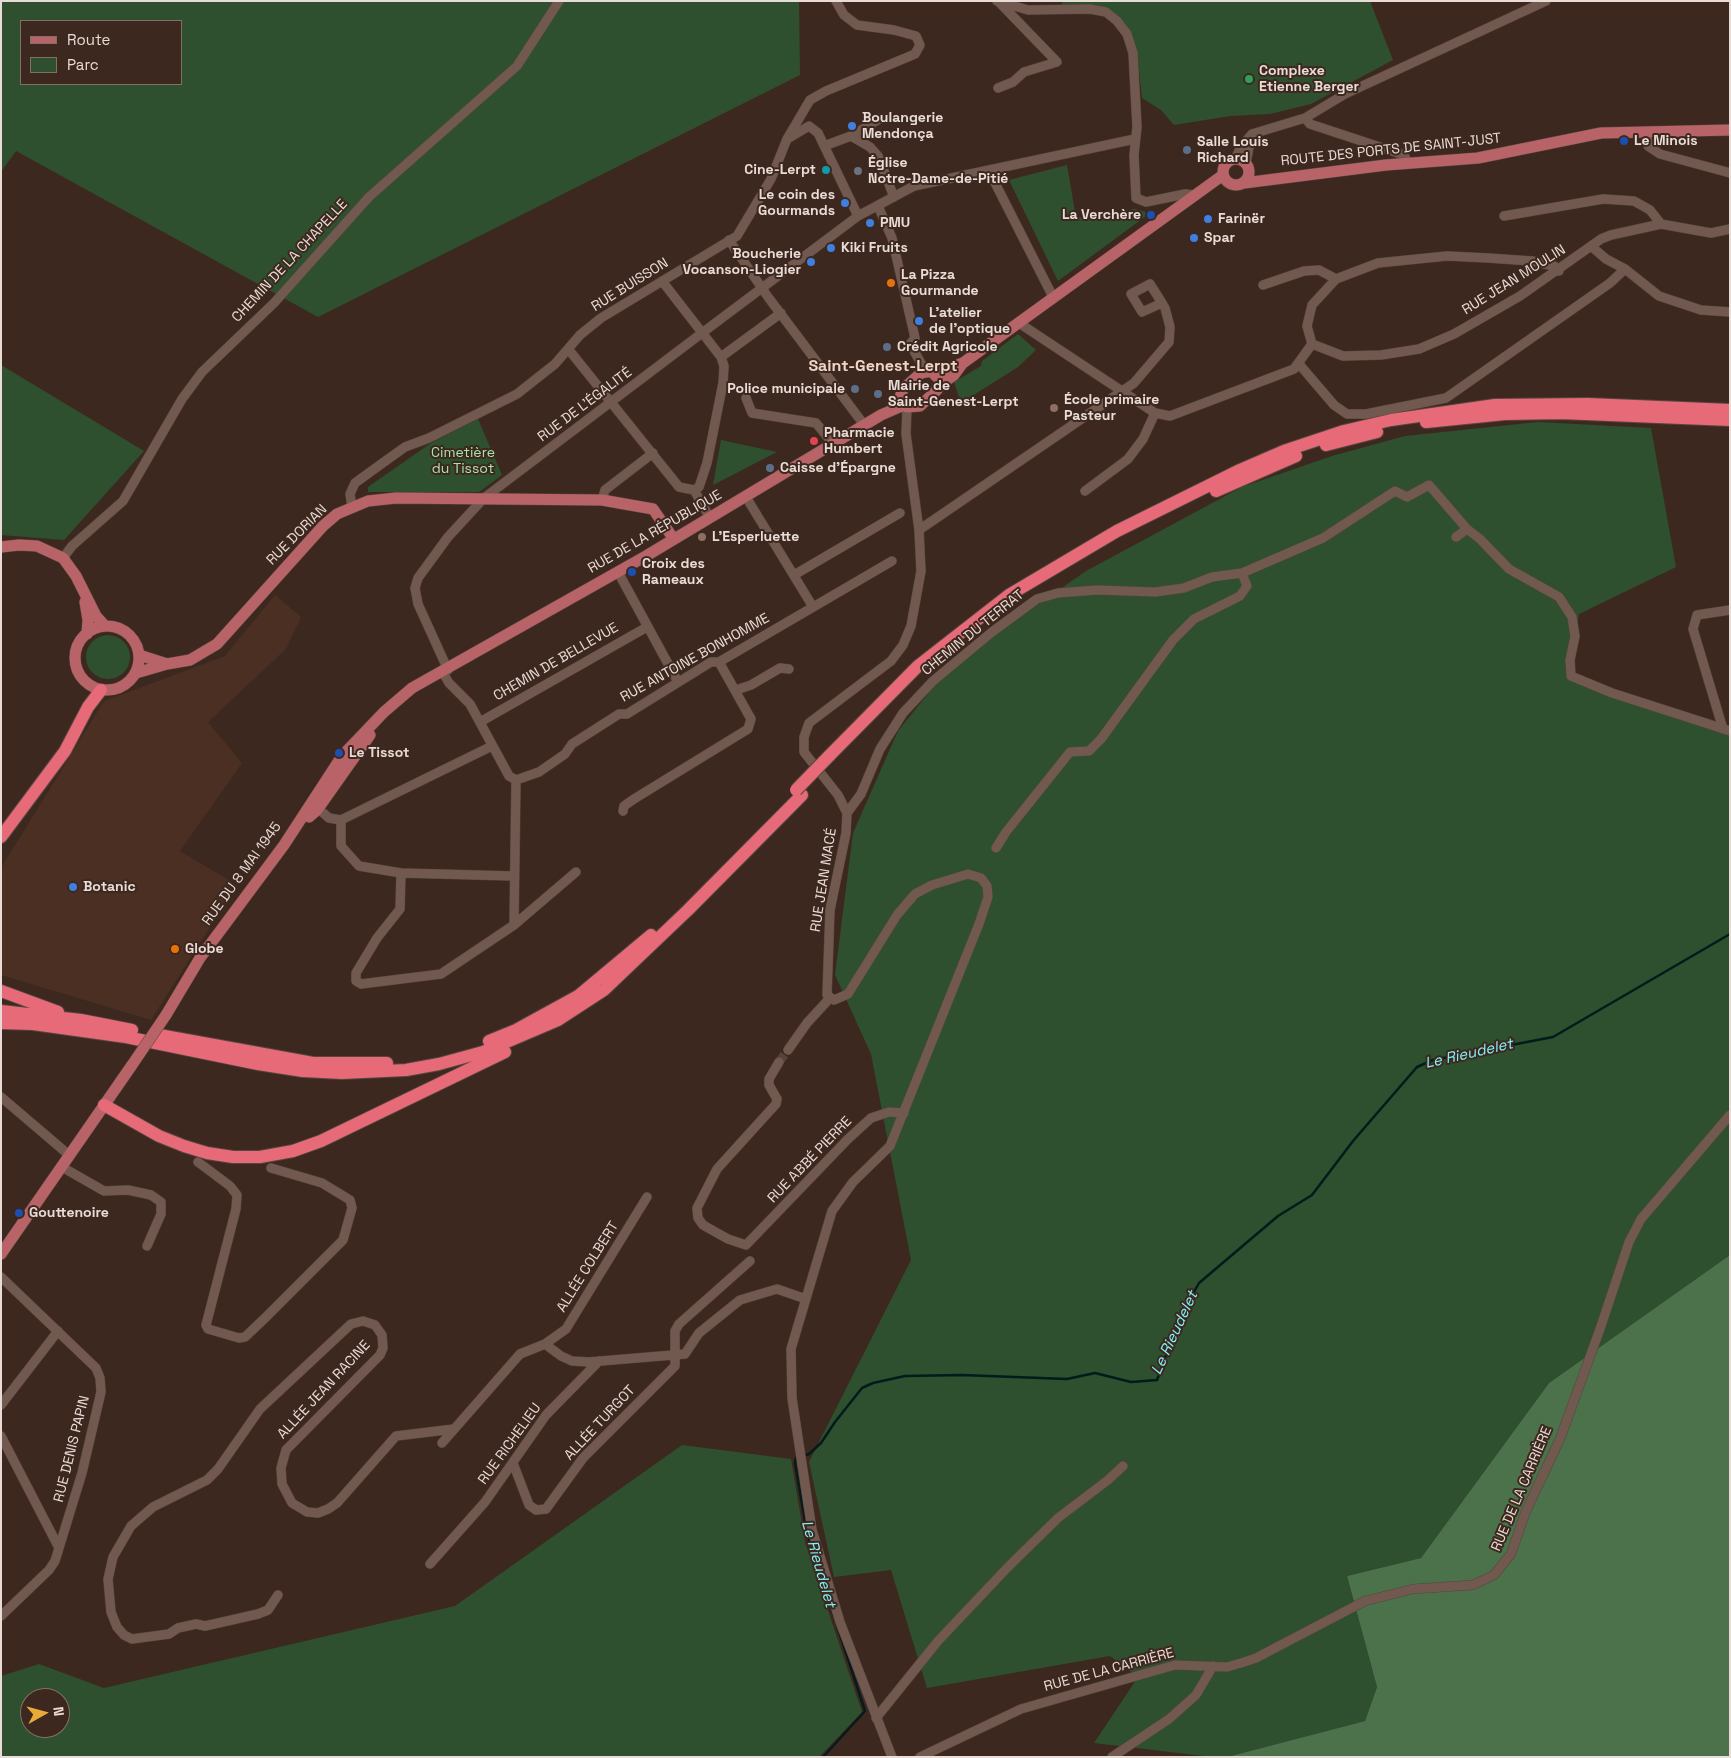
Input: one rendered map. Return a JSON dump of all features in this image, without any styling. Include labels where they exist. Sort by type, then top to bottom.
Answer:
[{"type":"highway","points":[[833,758],[918,666],[1009,595],[1117,531],[1240,470],[1284,451],[1344,431],[1391,420],[1495,405],[1588,404],[1730,410]]},
{"type":"highway","points":[[1,1011],[81,1020],[256,1054],[314,1063],[377,1064],[403,1062],[446,1054],[479,1044],[516,1030],[546,1014],[578,996],[606,974],[683,905],[914,681],[981,625],[1022,595],[1128,534],[1287,459],[1335,442],[1390,428],[1436,420],[1505,414],[1561,413],[1730,420]]},
{"type":"highway","points":[[1,836],[65,751],[88,707],[101,690]]},
{"type":"highway","points":[[104,1105],[159,1136],[207,1153],[233,1157],[260,1157],[293,1152],[321,1142],[532,1038],[604,990],[637,960],[799,792]]},
{"type":"highway","points":[[1,991],[81,1020]]},
{"type":"highway","points":[[1,1023],[33,1024],[126,1037],[258,1064],[303,1071],[342,1074],[381,1072],[439,1064],[483,1052],[558,1020]]},
{"type":"main road","name":"ROUTE DES PORTS DE SAINT-JUST","points":[[1244,183],[1264,179],[1408,163],[1478,158],[1601,133],[1730,130]]},
{"type":"main road","points":[[1227,180],[1225,166],[1243,163],[1264,179]]},
{"type":"main road","points":[[1227,180],[1237,186],[1244,183],[1249,176],[1243,163]]},
{"type":"main road","points":[[963,362],[954,375],[907,404],[905,386],[931,372],[963,362],[1195,195],[1227,180]]},
{"type":"main road","points":[[1176,209],[1227,180]]},
{"type":"main road","points":[[931,372],[940,385]]},
{"type":"main road","name":"RUE DE LA RÉPUBLIQUE","points":[[446,671],[537,616],[618,572],[673,538],[746,497],[881,415],[907,404]]},
{"type":"main road","name":"RUE DORIAN","points":[[136,673],[190,660],[217,644],[323,526],[352,507],[381,499],[602,500],[653,509],[673,538]]},
{"type":"main road","points":[[1,547],[37,546],[63,558],[76,576],[96,616],[104,625],[126,633],[135,643],[139,655],[136,673],[125,685],[118,688],[101,690],[83,679],[76,664],[78,646],[87,634],[104,625]]},
{"type":"main road","points":[[82,590],[88,620],[87,634]]},
{"type":"main road","name":"RUE DORIAN","points":[[139,655],[167,664]]},
{"type":"main road","name":"RUE DU 8 MAI 1945","points":[[1,1254],[166,1015],[200,958],[295,827],[315,806],[342,756],[362,733],[412,688],[434,675],[446,671]]},
{"type":"street","name":"CHEMIN DE LA CHAPELLE","points":[[63,558],[72,546],[123,501],[182,399],[202,372],[274,303],[368,197],[517,66],[560,1]]},
{"type":"street","name":"RUE BUISSON","points":[[352,507],[350,494],[355,483],[405,447],[413,445],[517,394],[555,364],[580,336],[601,318],[737,236],[771,178],[787,139],[810,100],[826,91],[896,64],[915,54],[920,45],[916,36],[894,30],[856,25],[844,15],[836,1]]},
{"type":"street","points":[[1243,163],[1252,134],[1305,118],[1345,94],[1546,1]]},
{"type":"street","points":[[998,2],[1057,62],[1024,72],[1013,82],[998,88]]},
{"type":"street","points":[[998,2],[1028,10],[1090,9],[1106,12],[1117,21],[1127,34],[1133,53],[1137,127],[1135,140],[1136,198],[1140,202],[1185,194],[1195,195]]},
{"type":"street","points":[[824,146],[851,136],[881,118]]},
{"type":"street","points":[[1305,118],[1310,124],[1404,154],[1408,163]]},
{"type":"street","points":[[787,139],[809,126],[818,133],[858,216]]},
{"type":"street","points":[[1647,132],[1648,146],[1660,154],[1730,173]]},
{"type":"street","points":[[851,136],[870,147],[878,156],[894,197]]},
{"type":"street","name":"RUE DE L'ÉGALITÉ","points":[[446,671],[416,601],[414,588],[418,578],[448,537],[484,498],[858,216],[914,186],[1135,140]]},
{"type":"street","points":[[989,171],[1053,297]]},
{"type":"street","points":[[1504,216],[1603,199],[1634,201],[1650,210],[1661,224]]},
{"type":"street","points":[[878,206],[892,238],[914,338],[910,344],[931,372]]},
{"type":"street","name":"RUE JEAN MOULIN","points":[[1312,344],[1343,356],[1381,356],[1420,349],[1470,324],[1559,271],[1591,246],[1611,235],[1661,224],[1711,232],[1730,230]]},
{"type":"street","points":[[729,240],[762,289],[865,426]]},
{"type":"street","points":[[1591,246],[1606,259],[1625,269],[1648,288],[1673,301],[1701,310],[1730,312]]},
{"type":"street","points":[[1019,323],[1155,413],[1170,416],[1294,369],[1312,344],[1307,326],[1312,305],[1336,279],[1378,263],[1447,256],[1532,261],[1554,266],[1559,271]]},
{"type":"street","points":[[1299,364],[1334,405],[1347,414],[1366,414],[1446,398],[1610,284],[1625,269]]},
{"type":"street","points":[[1264,285],[1304,271],[1319,270],[1336,279]]},
{"type":"street","points":[[662,281],[704,332],[721,357],[724,366],[723,383],[707,463],[697,489],[710,518]]},
{"type":"street","points":[[919,530],[1124,391],[1151,366],[1169,342],[1170,327],[1162,303]]},
{"type":"street","points":[[721,357],[781,313]]},
{"type":"street","points":[[569,350],[610,403],[680,487],[697,489]]},
{"type":"street","points":[[746,398],[752,413],[816,423],[834,445]]},
{"type":"street","name":"RUE JEAN MACÉ","points":[[830,998],[826,989],[830,910],[846,833],[847,813],[838,795],[804,752],[804,736],[809,723],[891,661],[903,645],[911,626],[921,570],[919,530],[906,427],[907,404]]},
{"type":"street","points":[[1085,491],[1128,459],[1143,438],[1155,413]]},
{"type":"street","points":[[602,500],[605,490],[653,454]]},
{"type":"street","name":"CHEMIN DU TERRAT","points":[[847,813],[861,794],[880,749],[903,713],[933,681],[992,632],[1037,599],[1068,592],[1155,592],[1184,588],[1212,578],[1242,574],[1323,538],[1395,491],[1407,497],[1429,486],[1467,529]]},
{"type":"street","points":[[746,497],[813,607]]},
{"type":"street","points":[[794,575],[900,513]]},
{"type":"street","points":[[1456,537],[1467,529],[1480,539],[1509,569],[1559,597],[1572,617],[1576,636],[1570,660],[1571,676],[1612,693],[1727,730]]},
{"type":"street","name":"RUE ANTOINE BONHOMME","points":[[516,780],[539,772],[566,754],[572,744],[619,714],[627,714],[711,662],[719,662],[892,561]]},
{"type":"street","points":[[618,572],[678,682]]},
{"type":"street","points":[[996,848],[1006,832],[1070,752],[1089,751],[1101,739],[1172,640],[1194,619],[1240,596],[1247,586],[1242,574]]},
{"type":"street","points":[[1727,730],[1693,630],[1698,615],[1730,610]]},
{"type":"street","name":"CHEMIN DE BELLEVUE","points":[[480,722],[647,627]]},
{"type":"street","points":[[623,811],[624,806],[634,799],[748,729],[751,719],[719,662]]},
{"type":"street","points":[[736,690],[751,685],[780,668],[789,669]]},
{"type":"street","points":[[446,671],[449,683],[470,704],[509,776],[516,780],[513,876],[514,925]]},
{"type":"street","points":[[315,806],[335,820],[341,820],[492,746]]},
{"type":"street","points":[[341,820],[341,846],[359,866],[401,873],[513,876]]},
{"type":"street","points":[[401,873],[400,909],[377,938],[356,973],[356,981],[361,984],[441,974],[514,925],[576,872]]},
{"type":"street","points":[[788,1050],[807,1023],[830,998],[840,999],[848,994],[897,915],[915,894],[932,884],[961,875],[974,874],[981,878],[987,886],[988,897],[904,1113],[890,1146],[853,1182],[832,1210],[791,1349],[792,1398],[812,1530],[840,1622],[892,1757]]},
{"type":"street","name":"RUE ABBÉ PIERRE","points":[[779,1062],[769,1078],[769,1085],[777,1099],[776,1104],[717,1169],[697,1208],[698,1218],[703,1225],[746,1245],[848,1138],[871,1118],[889,1112],[904,1113]]},
{"type":"street","points":[[1,1097],[69,1155]]},
{"type":"street","name":"RUE DE LA CARRIÈRE","points":[[920,1757],[1021,1708],[1175,1665],[1227,1667],[1256,1658],[1365,1601],[1413,1589],[1473,1585],[1494,1575],[1502,1568],[1512,1554],[1526,1511],[1563,1431],[1629,1242],[1642,1220],[1730,1115]]},
{"type":"street","points":[[198,1162],[230,1186],[237,1195],[236,1209],[206,1325],[208,1329],[239,1338],[245,1337],[343,1240],[352,1208],[350,1200],[322,1183],[271,1168]]},
{"type":"street","points":[[62,1167],[104,1191],[128,1190],[151,1194],[160,1202],[161,1214],[148,1246]]},
{"type":"street","name":"ALLÉE COLBERT","points":[[442,1443],[520,1354],[545,1344],[566,1329],[647,1197]]},
{"type":"street","points":[[676,1356],[675,1331],[679,1324],[750,1261]]},
{"type":"street","name":"RUE DENIS PAPIN","points":[[1,1277],[96,1368],[100,1378],[101,1392],[82,1473],[59,1548],[49,1570],[1,1616]]},
{"type":"street","points":[[545,1344],[572,1361],[676,1356],[685,1354],[699,1333],[740,1300],[776,1289],[806,1299]]},
{"type":"street","name":"ALLÉE JEAN RACINE","points":[[278,1595],[268,1610],[258,1614],[205,1626],[196,1624],[178,1628],[169,1634],[138,1640],[124,1635],[117,1627],[108,1596],[108,1579],[113,1557],[131,1526],[153,1507],[207,1480],[218,1469],[260,1409],[351,1324],[363,1321],[379,1328],[382,1335],[383,1348],[380,1355],[286,1450],[281,1468],[281,1476],[282,1484],[292,1503],[307,1512],[318,1513],[328,1509],[337,1503],[396,1436],[454,1429]]},
{"type":"street","points":[[1,1405],[58,1331]]},
{"type":"street","name":"ALLÉE TURGOT","points":[[512,1463],[529,1505],[536,1510],[546,1509],[583,1458],[675,1366],[676,1356]]},
{"type":"street","name":"RUE RICHELIEU","points":[[430,1564],[485,1502],[546,1415],[599,1361]]},
{"type":"street","points":[[1,1436],[59,1548]]},
{"type":"street","points":[[876,1718],[938,1641],[1008,1567],[1058,1518],[1108,1480],[1123,1466]]},
{"type":"street","points":[[1112,1757],[1169,1720],[1196,1695],[1213,1666]]},
{"type":"shaded area","points":[[275,595],[301,617],[286,649],[208,722],[242,763],[180,851],[237,885],[151,1020],[1,975],[1,868],[104,701],[225,656]]},
{"type":"green space","points":[[1,1],[799,1],[800,75],[318,317],[16,151],[1,172]]},
{"type":"green space","name":"Complexe Etienne Berger","points":[[1063,1],[1370,1],[1393,60],[1311,104],[1270,114],[1230,116],[1174,125],[1161,110],[1142,98],[1137,52],[1120,18],[1061,6]]},
{"type":"green space","points":[[1067,165],[1076,218],[1135,209],[1150,213],[1058,281],[1009,180]]},
{"type":"green space","points":[[1018,334],[1036,350],[1018,367],[961,403],[954,382],[981,366],[982,361]]},
{"type":"green space","points":[[1,365],[144,451],[64,540],[1,535]]},
{"type":"green space","name":"Cimetière du Tissot","points":[[478,419],[502,475],[479,492],[368,492],[368,487],[431,443]]},
{"type":"green space","points":[[1538,422],[1651,428],[1676,567],[1579,614],[1568,676],[1730,731],[1730,1255],[1549,1383],[1421,1558],[1347,1576],[1377,1687],[1365,1721],[1227,1757],[1212,1757],[1094,1743],[1138,1677],[1110,1656],[927,1688],[891,1570],[834,1577],[809,1462],[911,1260],[871,1054],[835,975],[853,833],[898,731],[935,685],[1003,629],[1086,571],[1242,487],[1332,456],[1405,436]]},
{"type":"green space","points":[[721,440],[777,452],[713,485]]},
{"type":"green space","points":[[104,635],[112,635],[124,641],[130,657],[124,673],[112,679],[104,679],[92,673],[86,661],[86,653],[92,641]]},
{"type":"green space","points":[[1730,1255],[1730,1757],[1227,1757],[1365,1721],[1377,1687],[1347,1576],[1421,1558],[1549,1383]]},
{"type":"green space","points":[[682,1445],[791,1459],[805,1542],[862,1712],[819,1757],[1,1757],[1,1676],[39,1664],[104,1688],[455,1606]]},
{"type":"waterway","name":"Le Rieudelet","points":[[823,1757],[865,1711],[807,1533],[795,1463],[796,1458],[809,1454],[821,1443],[862,1388],[873,1383],[905,1376],[962,1375],[1067,1379],[1095,1373],[1131,1382],[1157,1380],[1181,1315],[1199,1283],[1278,1216],[1312,1195],[1353,1141],[1417,1067],[1433,1060],[1553,1037],[1730,934]]},
{"type":"tunnel","points":[[779,1062],[788,1050]]},
{"type":"place","name":"Complexe Etienne Berger","points":[[1249,79]]},
{"type":"place","name":"Boulangerie Mendonça","points":[[852,126]]},
{"type":"place","name":"Le Minois","points":[[1624,141]]},
{"type":"place","name":"Salle Louis Richard","points":[[1187,150]]},
{"type":"place","name":"Cine-Lerpt","points":[[826,170]]},
{"type":"place","name":"Église Notre-Dame-de-Pitié","points":[[858,171]]},
{"type":"place","name":"Le coin des Gourmands","points":[[845,203]]},
{"type":"place","name":"La Verchère","points":[[1151,215]]},
{"type":"place","name":"Farinër","points":[[1208,219]]},
{"type":"place","name":"PMU","points":[[870,223]]},
{"type":"place","name":"Spar","points":[[1194,238]]},
{"type":"place","name":"Kiki Fruits","points":[[831,248]]},
{"type":"place","name":"Boucherie Vocanson-Liogier","points":[[811,262]]},
{"type":"place","name":"La Pizza Gourmande","points":[[891,283]]},
{"type":"place","name":"L'atelier de l'optique","points":[[919,321]]},
{"type":"place","name":"Crédit Agricole","points":[[887,347]]},
{"type":"place","name":"Police municipale","points":[[855,389]]},
{"type":"place","name":"Mairie de Saint-Genest-Lerpt","points":[[878,394]]},
{"type":"place","name":"École primaire Pasteur","points":[[1054,408]]},
{"type":"place","name":"Pharmacie Humbert","points":[[814,441]]},
{"type":"place","name":"Caisse d'Épargne","points":[[770,468]]},
{"type":"place","name":"L’Esperluette","points":[[702,537]]},
{"type":"place","name":"Croix des Rameaux","points":[[632,572]]},
{"type":"place","name":"Le Tissot","points":[[339,753]]},
{"type":"place","name":"Botanic","points":[[73,887]]},
{"type":"place","name":"Globe","points":[[175,949]]},
{"type":"place","name":"Gouttenoire","points":[[19,1213]]},
{"type":"district","name":"Saint-Genest-Lerpt","points":[[883,367]]}]
